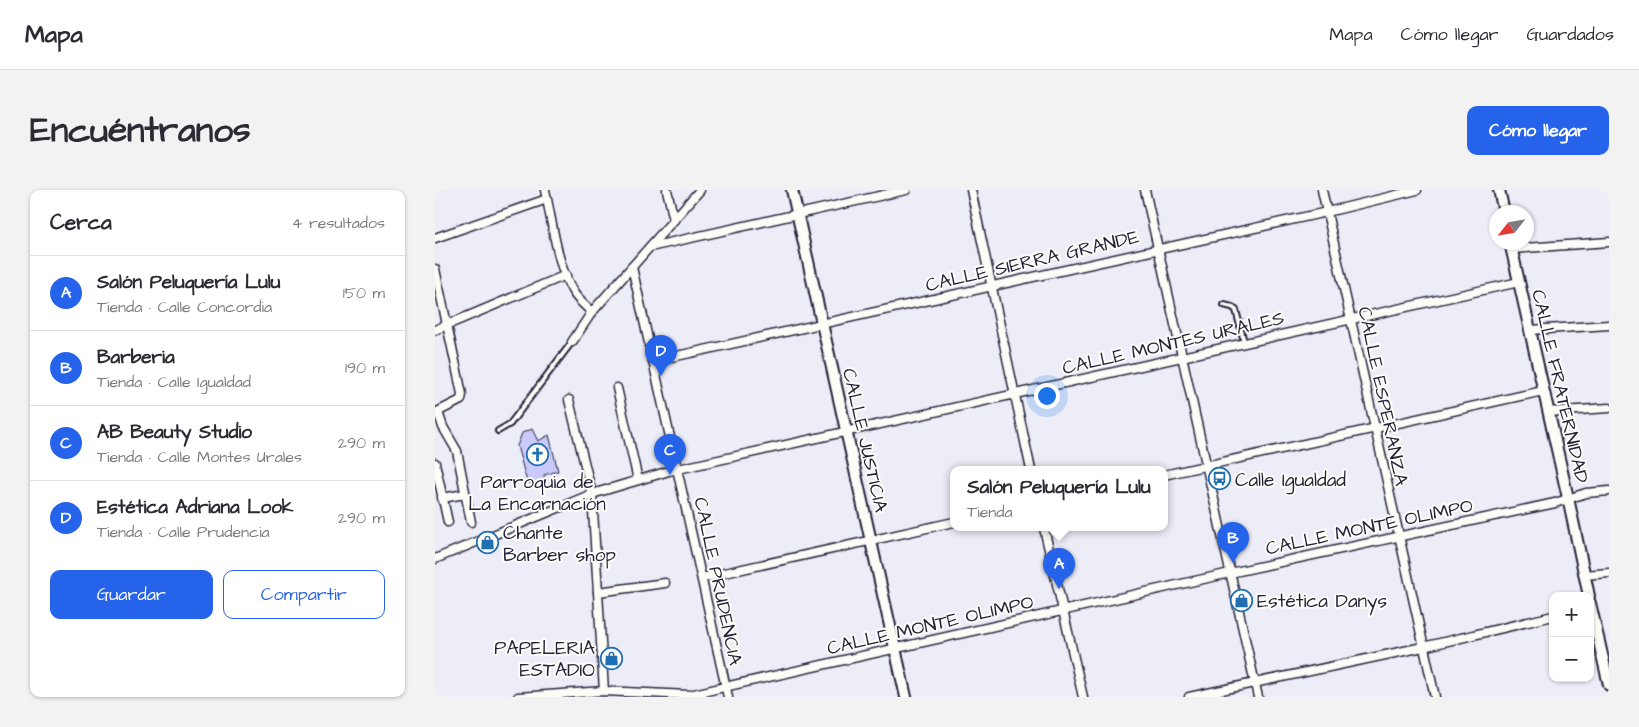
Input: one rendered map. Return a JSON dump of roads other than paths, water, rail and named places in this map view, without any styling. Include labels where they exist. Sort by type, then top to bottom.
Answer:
[{"type":"street","points":[[545,190],[558,251],[566,275],[573,291],[592,312]]},
{"type":"street","points":[[667,190],[674,220]]},
{"type":"street","points":[[572,342],[592,312],[700,190]]},
{"type":"street","name":"CALLE JUSTICIA","points":[[792,190],[906,697]]},
{"type":"street","points":[[650,247],[905,190]]},
{"type":"street","points":[[971,190],[1030,466]]},
{"type":"street","points":[[1145,190],[1258,697]]},
{"type":"street","name":"CALLE ESPERANZA","points":[[1322,190],[1435,697]]},
{"type":"street","name":"CALLE SIERRA GRANDE","points":[[654,361],[1327,212],[1417,190]]},
{"type":"street","points":[[1499,190],[1502,205]]},
{"type":"street","points":[[435,238],[547,199]]},
{"type":"street","points":[[1534,245],[1609,242]]},
{"type":"street","name":"CALLE FRATERNIDAD","points":[[1512,250],[1588,592]]},
{"type":"street","name":"CALLE PRUDENCIA","points":[[632,267],[679,469],[728,697]]},
{"type":"street","points":[[435,269],[461,391],[461,400],[436,412],[457,451],[471,522]]},
{"type":"street","points":[[435,330],[566,275]]},
{"type":"street","name":"CALLE MONTES URALES","points":[[435,559],[592,494],[679,469],[1519,282]]},
{"type":"street","points":[[1529,330],[1609,324]]},
{"type":"street","points":[[617,388],[638,480]]},
{"type":"street","points":[[1168,474],[1543,391]]},
{"type":"street","points":[[569,400],[592,494],[604,691]]},
{"type":"street","points":[[1548,412],[1609,408]]},
{"type":"street","points":[[435,463],[447,522]]},
{"type":"street","name":"CALLE MONTE OLIMPO","points":[[518,697],[604,691],[689,695],[1230,573],[1555,503],[1586,493],[1609,491]]},
{"type":"street","points":[[442,498],[465,494]]},
{"type":"street","points":[[702,578],[950,523]]},
{"type":"street","points":[[1044,531],[1083,697]]},
{"type":"street","points":[[1584,575],[1609,573]]},
{"type":"street","points":[[598,592],[665,583]]},
{"type":"street","points":[[1594,616],[1606,656],[1609,685]]},
{"type":"street","points":[[1189,697],[1423,647],[1549,617]]},
{"type":"lane","points":[[1224,305],[1233,307],[1236,310],[1244,342]]},
{"type":"lane","points":[[498,431],[510,424],[572,342]]},
{"type":"place","name":"Estética Adriana Look","points":[[661,376]]},
{"type":"place","name":"Parroquia de La Encarnación","points":[[537,455]]},
{"type":"place","name":"AB Beauty Studio","points":[[670,475]]},
{"type":"place","name":"Calle Igualdad","points":[[1219,479]]},
{"type":"place","name":"Chante Barber shop","points":[[487,543]]},
{"type":"place","name":"Barberia","points":[[1233,563]]},
{"type":"place","name":"Salón Peluquería Lulu","points":[[1059,589]]},
{"type":"place","name":"Estética Danys","points":[[1241,600]]},
{"type":"place","name":"PAPELERIA ESTADIO","points":[[611,658]]}]
